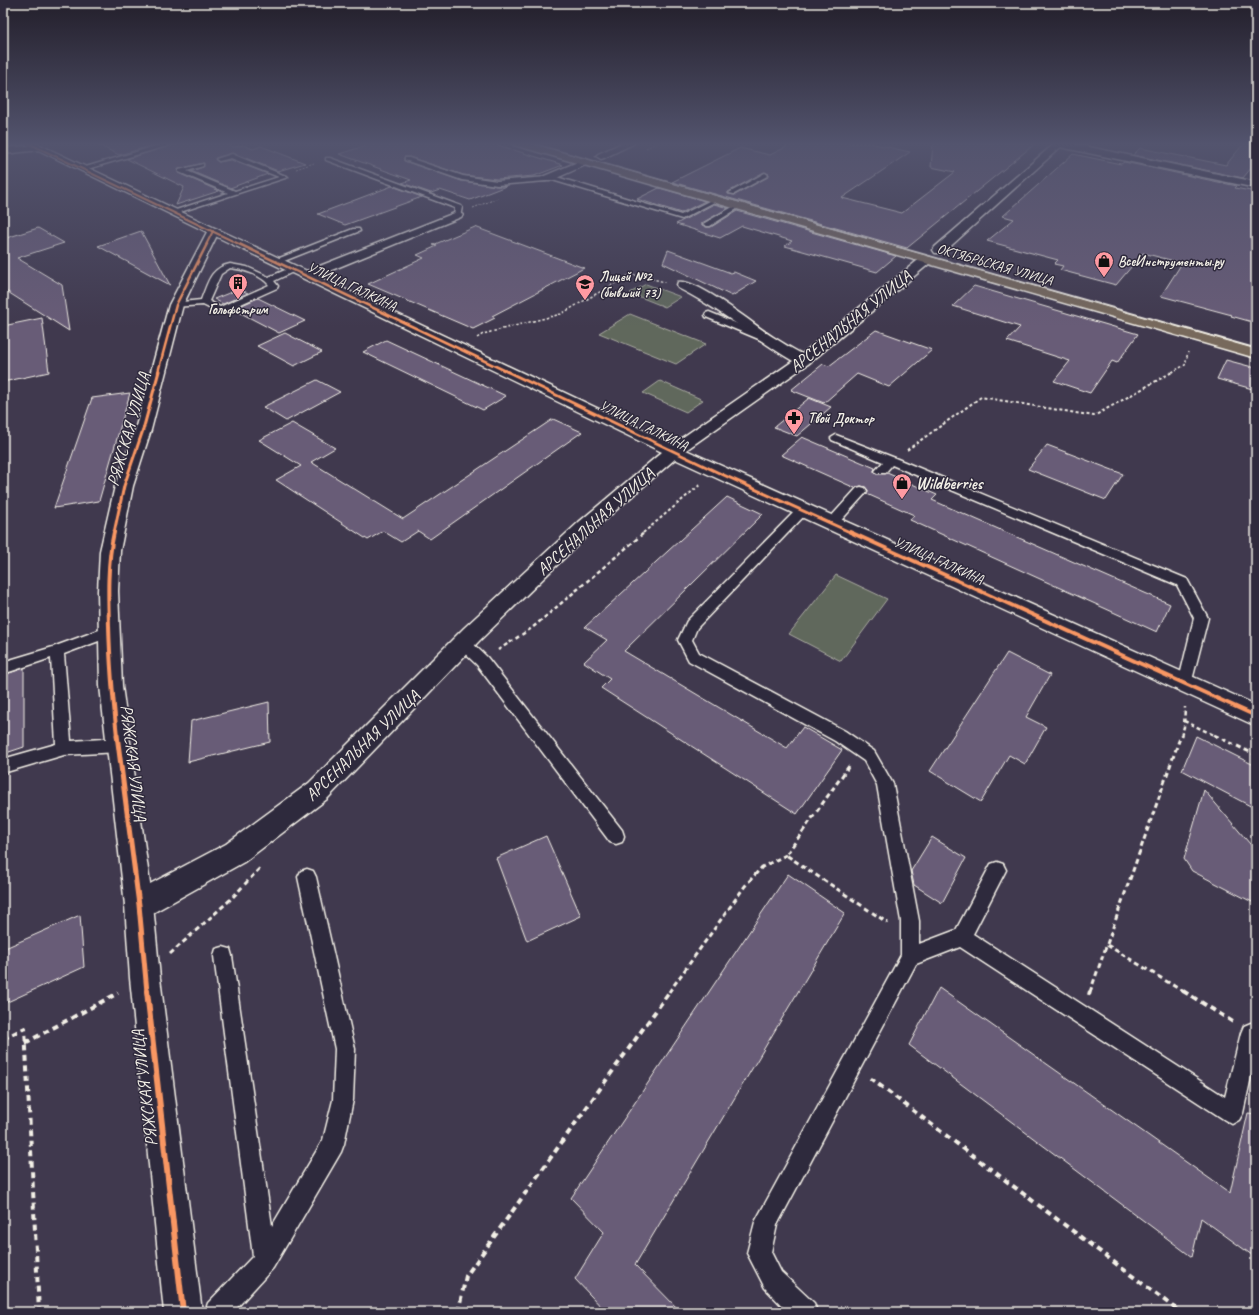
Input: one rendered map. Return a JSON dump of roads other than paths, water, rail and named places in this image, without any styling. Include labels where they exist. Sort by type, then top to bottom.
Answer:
[{"type":"main road","name":"ОКТЯБРЬСКАЯ УЛИЦА","points":[[732,204],[926,253],[1192,336],[1256,354]]},
{"type":"main road","points":[[775,204],[834,221]]},
{"type":"main road","name":"АРСЕНАЛЬНАЯ УЛИЦА","points":[[926,253],[938,250]]},
{"type":"main road","name":"ОКТЯБРЬСКАЯ УЛИЦА","points":[[938,250],[953,254]]},
{"type":"street","name":"УЛИЦА ГАЛКИНА","points":[[158,204],[717,472],[1256,716]]},
{"type":"street","name":"АРСЕНАЛЬНАЯ УЛИЦА","points":[[938,250],[990,204]]},
{"type":"street","points":[[300,273],[457,214]]},
{"type":"street","name":"РЯЖСКАЯ УЛИЦА","points":[[183,1312],[144,978],[139,905],[111,686],[108,591],[110,551],[124,486],[143,430],[176,305],[213,231]]},
{"type":"street","name":"АРСЕНАЛЬНАЯ УЛИЦА","points":[[139,905],[235,853],[318,791],[464,643],[586,526],[674,451],[803,361],[926,253]]},
{"type":"street","points":[[683,285],[705,296],[768,340],[803,361]]},
{"type":"lane","points":[[174,212],[198,204]]},
{"type":"lane","points":[[453,204],[460,207],[457,214]]},
{"type":"lane","points":[[639,204],[682,217],[707,204]]},
{"type":"lane","points":[[707,224],[738,206]]},
{"type":"lane","points":[[276,261],[356,231]]},
{"type":"lane","points":[[176,305],[204,302],[220,310],[274,286],[269,280],[238,266],[227,268],[219,271],[204,302]]},
{"type":"lane","points":[[269,280],[300,273]]},
{"type":"lane","points":[[709,315],[768,340]]},
{"type":"lane","points":[[836,438],[1182,582],[1201,618],[1185,684]]},
{"type":"lane","points":[[881,471],[891,460]]},
{"type":"lane","points":[[832,523],[861,491]]},
{"type":"lane","points":[[803,510],[692,625],[685,640],[694,657],[840,736],[869,756],[885,784],[910,921],[910,957],[766,1222],[758,1253],[773,1280],[805,1312]]},
{"type":"lane","points":[[3,668],[57,651],[110,631]]},
{"type":"lane","points":[[464,643],[482,661],[616,836]]},
{"type":"lane","points":[[57,651],[64,748]]},
{"type":"lane","points":[[3,766],[64,748],[119,745]]},
{"type":"lane","points":[[910,957],[962,937],[997,870]]},
{"type":"lane","points":[[217,1312],[265,1260],[333,1144],[344,1100],[345,1049],[308,877]]},
{"type":"lane","points":[[962,937],[1232,1113],[1251,1033]]},
{"type":"lane","points":[[224,956],[265,1260]]},
{"type":"tram line","points":[[747,204],[1256,349]]},
{"type":"place","name":"ВсеИнструменты.ру","points":[[1104,278]]},
{"type":"place","name":"Гольфстрим","points":[[238,300]]},
{"type":"place","name":"Лицей №2 (бывший 73)","points":[[585,301]]},
{"type":"place","name":"Твой Доктор","points":[[794,435]]},
{"type":"place","name":"Wildberries","points":[[902,500]]}]
